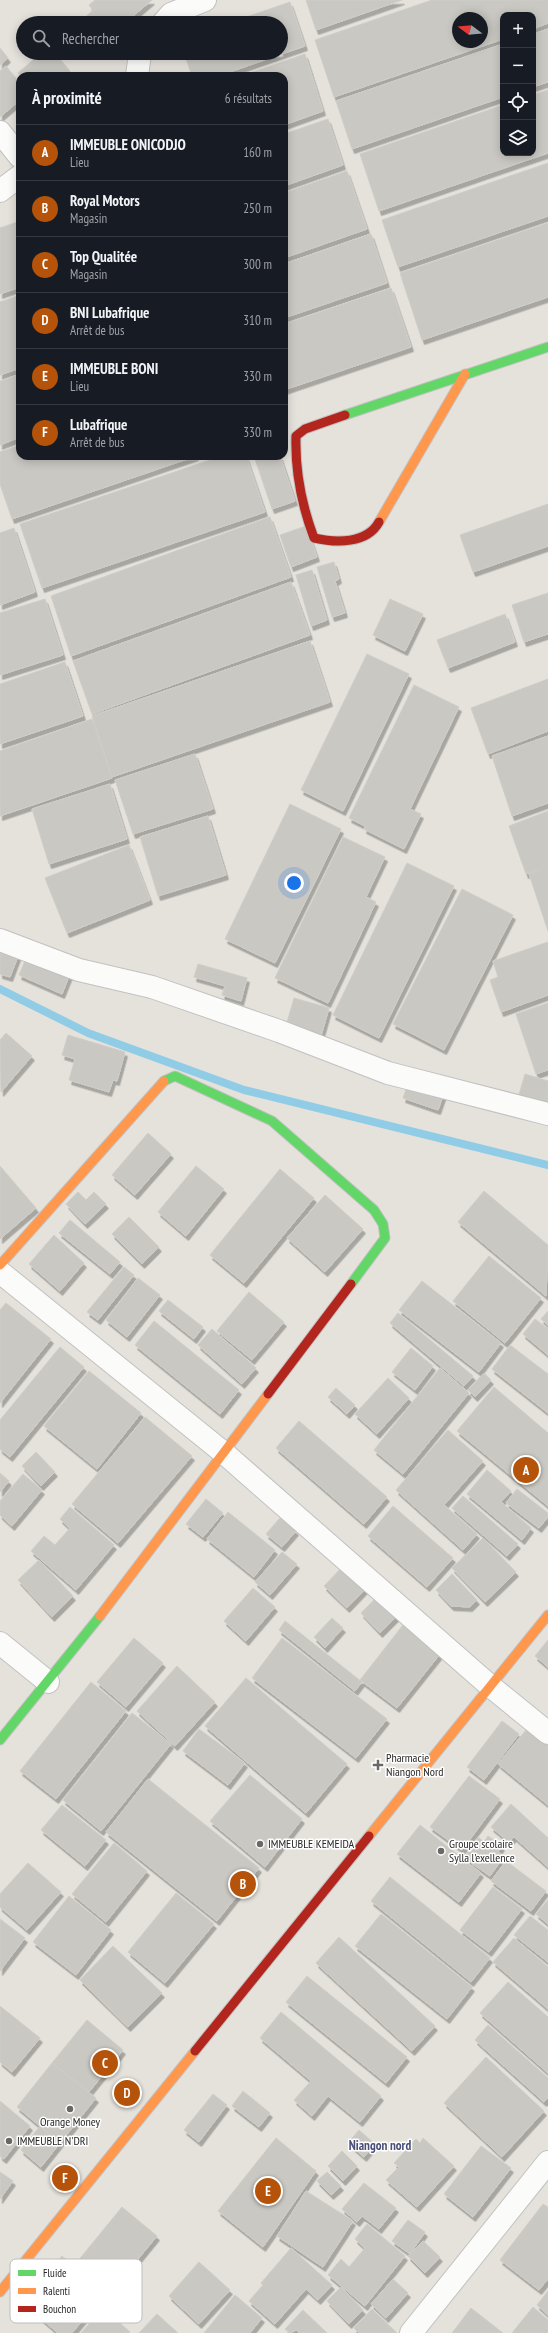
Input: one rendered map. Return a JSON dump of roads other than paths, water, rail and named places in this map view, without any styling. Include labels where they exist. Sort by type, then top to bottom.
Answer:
[{"type":"street","points":[[169,16],[205,0]]},
{"type":"street","points":[[138,72],[139,60]]},
{"type":"street","points":[[0,132],[16,152]]},
{"type":"street","points":[[0,191],[16,179]]},
{"type":"street","points":[[465,374],[374,531],[362,538],[326,541],[314,538],[308,524],[295,450],[296,436],[305,429],[465,374],[548,347]]},
{"type":"street","points":[[0,940],[79,970],[152,987],[257,1023],[388,1073],[548,1114]]},
{"type":"street","points":[[0,1265],[166,1078],[175,1076],[272,1121],[374,1210],[383,1224],[385,1238],[224,1453],[48,1682],[0,1740]]},
{"type":"street","points":[[0,1272],[224,1453],[490,1685],[548,1733]]},
{"type":"street","points":[[27,2259],[548,1615]]},
{"type":"street","points":[[0,1643],[48,1682]]},
{"type":"street","points":[[411,2333],[548,2162]]},
{"type":"street","points":[[0,2292],[10,2280]]},
{"type":"waterway","points":[[0,989],[88,1033],[244,1090],[548,1165]]},
{"type":"place","name":"IMMEUBLE ONICODJO","points":[[526,1470]]},
{"type":"place","name":"Pharmacie Niangon Nord","points":[[378,1765]]},
{"type":"place","name":"IMMEUBLE KEMEIDA","points":[[260,1844]]},
{"type":"place","name":"Groupe scolaire Sylla l’exellence","points":[[441,1851]]},
{"type":"place","name":"Royal Motors","points":[[243,1884]]},
{"type":"place","name":"Top Qualitée","points":[[105,2063]]},
{"type":"place","name":"BNI Lubafrique","points":[[127,2093]]},
{"type":"place","name":"Orange Money","points":[[70,2109]]},
{"type":"place","name":"IMMEUBLE N'DRI","points":[[9,2141]]},
{"type":"place","name":"Lubafrique","points":[[65,2178]]},
{"type":"place","name":"IMMEUBLE BONI","points":[[268,2191]]},
{"type":"district","name":"Niangon nord","points":[[380,2145]]}]
